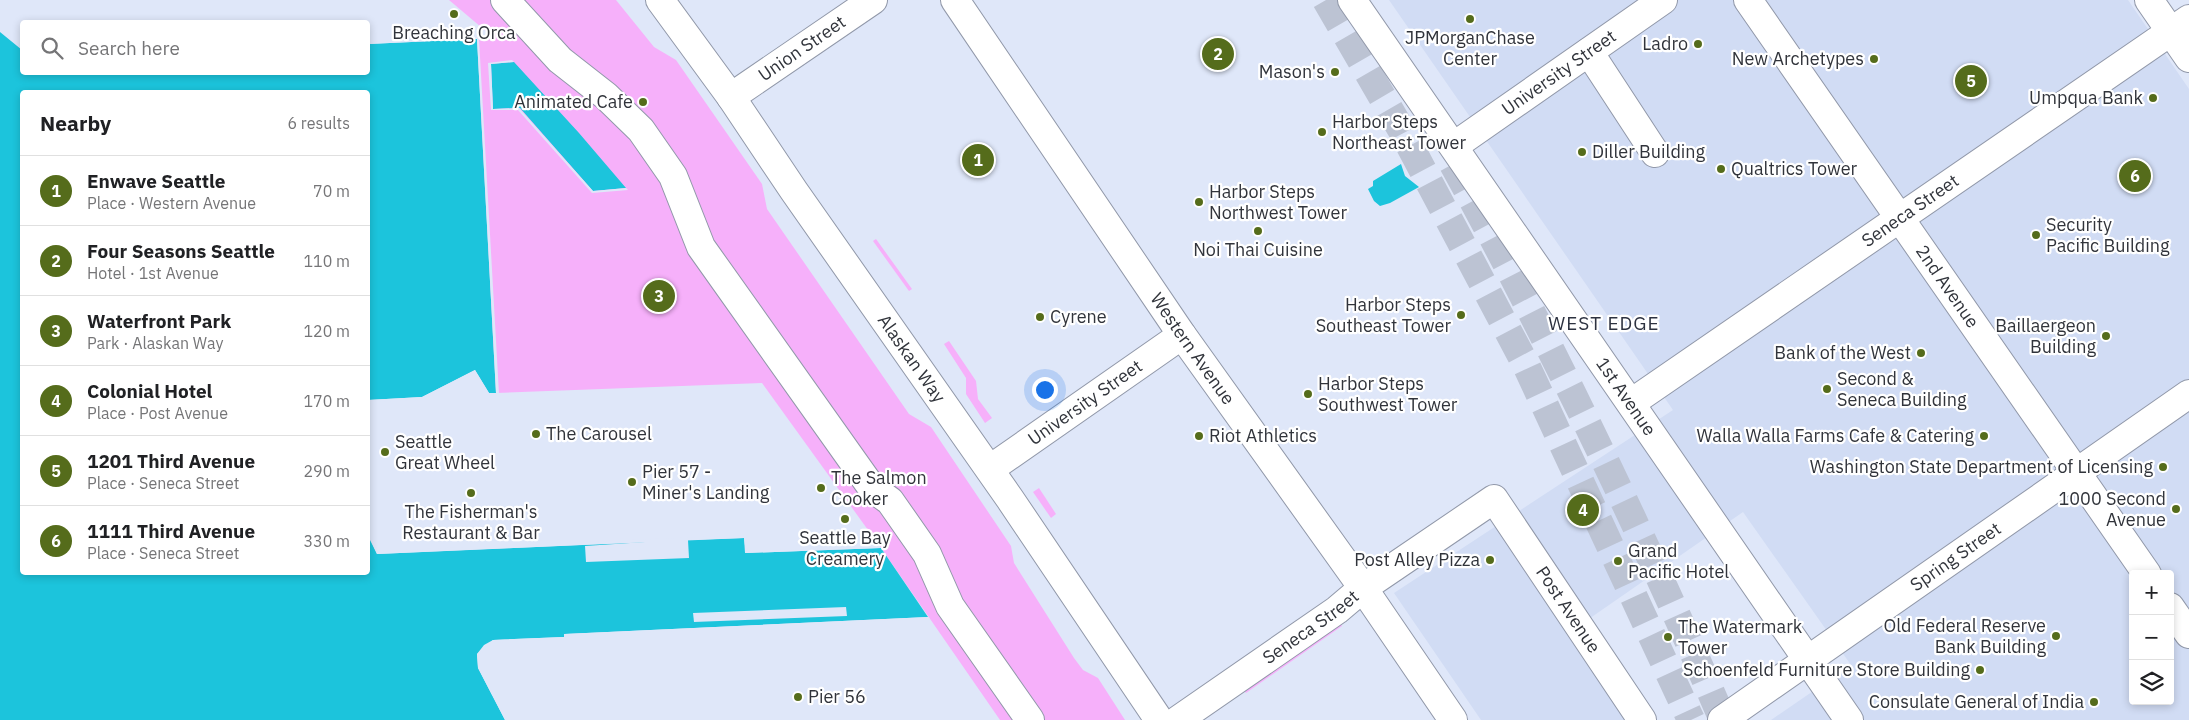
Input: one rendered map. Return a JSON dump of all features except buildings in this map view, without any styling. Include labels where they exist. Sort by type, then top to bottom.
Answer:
[{"type":"street","points":[[505,0],[560,60],[606,96],[641,130],[673,176],[701,248],[872,488],[890,501],[927,554],[950,606],[1030,720]]},
{"type":"street","name":"Alaskan Way","points":[[660,0],[731,97],[800,199],[990,469],[1159,720]]},
{"type":"street","name":"Union Street","points":[[731,97],[873,0]]},
{"type":"street","name":"Western Avenue","points":[[955,0],[1182,335],[1363,588],[1453,720]]},
{"type":"street","name":"1st Avenue","points":[[1352,0],[1849,720]]},
{"type":"street","name":"University Street","points":[[1454,146],[1664,0]]},
{"type":"street","name":"2nd Avenue","points":[[1748,0],[2144,570]]},
{"type":"street","points":[[2149,0],[2180,25],[2189,58]]},
{"type":"street","name":"Seneca Street","points":[[1631,404],[2180,25]]},
{"type":"street","points":[[1588,52],[1654,153]]},
{"type":"street","name":"University Street","points":[[990,469],[1182,335]]},
{"type":"street","name":"Spring Street","points":[[1722,720],[2189,394]]},
{"type":"street","name":"Seneca Street","points":[[1178,720],[1337,610],[1363,588],[1494,499]]},
{"type":"street","name":"Post Avenue","points":[[1494,499],[1642,720]]},
{"type":"street","points":[[2174,613],[2189,634]]},
{"type":"shaded area","points":[[449,0],[616,0],[654,47],[676,60],[762,184],[767,209],[909,414],[931,427],[1011,546],[1014,563],[1074,658],[1083,670],[1098,678],[1125,720],[1000,720],[881,548],[762,383],[496,393],[477,39],[494,38]]},
{"type":"shaded area","points":[[1389,0],[2128,0],[2189,89],[2189,720],[1771,720],[1851,665],[1743,512],[1573,630],[1633,720],[1481,720],[1394,593],[1673,410]]},
{"type":"shaded area","points":[[876,239],[912,289],[909,291],[873,241]]},
{"type":"shaded area","points":[[949,341],[976,381],[978,399],[992,418],[985,423],[966,394],[966,378],[944,344]]},
{"type":"shaded area","points":[[1039,488],[1056,514],[1051,518],[1033,492]]},
{"type":"shaded area","points":[[1339,622],[1342,626],[1246,693],[1243,689]]},
{"type":"water","points":[[0,32],[20,48],[20,75],[370,75],[370,44],[477,39],[496,393],[489,393],[475,370],[422,397],[370,400],[370,90],[20,90],[20,575],[370,575],[370,540],[377,554],[744,538],[746,553],[881,548],[928,617],[565,634],[564,637],[493,640],[477,654],[478,668],[505,720],[0,720]]},
{"type":"water","points":[[514,62],[626,188],[593,191],[520,108],[493,109],[491,64]]},
{"type":"water","points":[[1401,164],[1405,176],[1419,187],[1390,203],[1380,206],[1374,201],[1368,189],[1373,186],[1373,181]]},
{"type":"pier","points":[[476,37],[479,39],[499,394],[487,395],[474,373],[423,400],[370,402],[370,400],[422,397],[475,370],[489,393],[496,393],[477,39],[370,44],[370,42]]},
{"type":"pier","points":[[512,60],[514,62],[491,64],[493,109],[519,108],[593,191],[626,188],[628,190],[592,193],[518,110],[491,110],[488,63]]},
{"type":"pier","points":[[744,535],[748,551],[879,546],[881,548],[745,553],[744,538],[688,540],[689,558],[586,562],[585,546],[645,542],[377,554],[370,537],[378,551]]},
{"type":"pier","points":[[846,607],[847,616],[694,622],[693,613]]},
{"type":"pier","points":[[928,617],[930,619],[567,636],[564,639],[493,643],[486,647],[480,655],[480,667],[508,720],[505,720],[478,668],[477,654],[484,645],[493,640],[564,637],[564,634]]},
{"type":"tunnel","points":[[1326,0],[1402,131],[1526,365],[1691,720]]},
{"type":"tunnel","points":[[1453,164],[1525,300],[1628,508],[1723,720]]},
{"type":"place","name":"Breaching Orca","points":[[454,14]]},
{"type":"place","name":"JPMorganChase Center","points":[[1470,19]]},
{"type":"place","name":"Ladro","points":[[1698,44]]},
{"type":"place","name":"Four Seasons Seattle","points":[[1218,54]]},
{"type":"place","name":"New Archetypes","points":[[1874,59]]},
{"type":"place","name":"Mason's","points":[[1335,72]]},
{"type":"place","name":"1201 Third Avenue","points":[[1971,81]]},
{"type":"place","name":"Umpqua Bank","points":[[2153,98]]},
{"type":"place","name":"Animated Cafe","points":[[643,102]]},
{"type":"place","name":"Harbor Steps Northeast Tower","points":[[1322,132]]},
{"type":"place","name":"Diller Building","points":[[1582,152]]},
{"type":"place","name":"Enwave Seattle","points":[[978,160]]},
{"type":"place","name":"Qualtrics Tower","points":[[1721,169]]},
{"type":"place","name":"1111 Third Avenue","points":[[2135,176]]},
{"type":"place","name":"Harbor Steps Northwest Tower","points":[[1199,202]]},
{"type":"place","name":"Noi Thai Cuisine","points":[[1258,231]]},
{"type":"place","name":"Security Pacific Building","points":[[2036,235]]},
{"type":"place","name":"Waterfront Park","points":[[659,296]]},
{"type":"place","name":"Harbor Steps Southeast Tower","points":[[1461,315]]},
{"type":"place","name":"Cyrene","points":[[1040,317]]},
{"type":"place","name":"Baillaergeon Building","points":[[2106,336]]},
{"type":"place","name":"Bank of the West","points":[[1921,353]]},
{"type":"place","name":"Second & Seneca Building","points":[[1827,389]]},
{"type":"place","name":"Harbor Steps Southwest Tower","points":[[1308,394]]},
{"type":"place","name":"The Carousel","points":[[536,434]]},
{"type":"place","name":"Riot Athletics","points":[[1199,436]]},
{"type":"place","name":"Walla Walla Farms Cafe & Catering","points":[[1984,436]]},
{"type":"place","name":"Seattle Great Wheel","points":[[385,452]]},
{"type":"place","name":"Washington State Department of Licensing","points":[[2163,467]]},
{"type":"place","name":"Pier 57 - Miner's Landing","points":[[632,482]]},
{"type":"place","name":"The Salmon Cooker","points":[[821,488]]},
{"type":"place","name":"The Fisherman's Restaurant & Bar","points":[[471,493]]},
{"type":"place","name":"1000 Second Avenue","points":[[2176,509]]},
{"type":"place","name":"Colonial Hotel","points":[[1583,510]]},
{"type":"place","name":"Seattle Bay Creamery","points":[[845,519]]},
{"type":"place","name":"Post Alley Pizza","points":[[1490,560]]},
{"type":"place","name":"Grand Pacific Hotel","points":[[1618,561]]},
{"type":"place","name":"Old Federal Reserve Bank Building","points":[[2056,636]]},
{"type":"place","name":"The Watermark Tower","points":[[1668,637]]},
{"type":"place","name":"Schoenfeld Furniture Store Building","points":[[1980,670]]},
{"type":"place","name":"Pier 56","points":[[798,697]]},
{"type":"place","name":"Consulate General of India","points":[[2094,702]]},
{"type":"district","name":"WEST EDGE","points":[[1604,323]]}]
